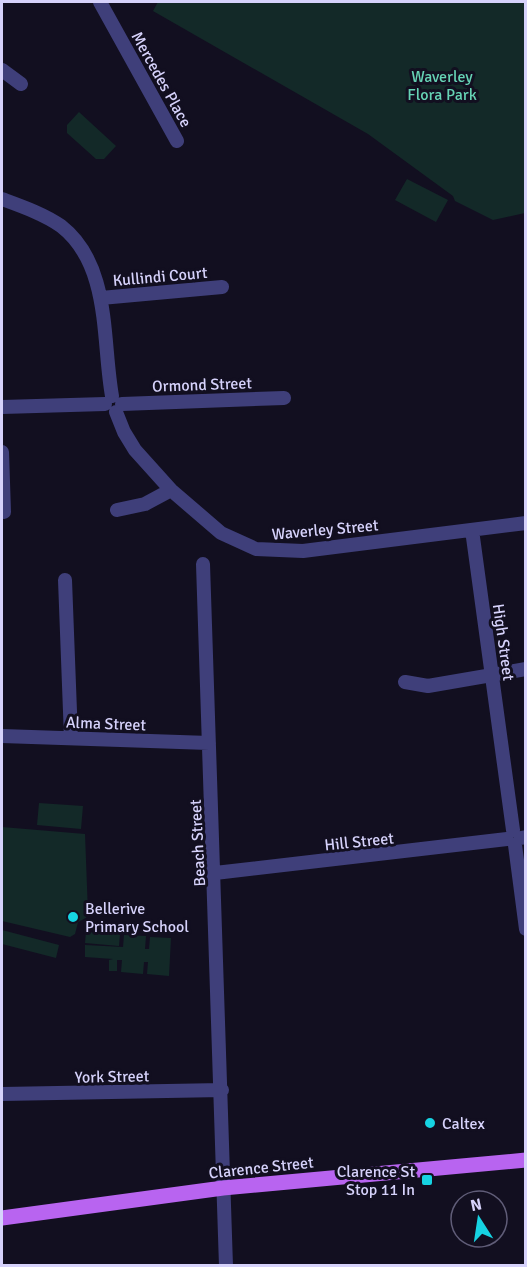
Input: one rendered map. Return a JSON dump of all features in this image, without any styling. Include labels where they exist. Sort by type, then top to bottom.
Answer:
[{"type":"main road","name":"Clarence Street","points":[[2,1218],[223,1188],[525,1160]]},
{"type":"street","name":"Mercedes Place","points":[[100,2],[177,141]]},
{"type":"street","points":[[2,70],[21,84]]},
{"type":"street","name":"Waverley Street","points":[[2,199],[51,220],[64,230],[90,266],[101,298],[114,404],[124,432],[135,450],[171,490],[221,533],[242,545],[274,552],[525,523]]},
{"type":"street","name":"Kullindi Court","points":[[101,298],[222,287]]},
{"type":"street","name":"Ormond Street","points":[[2,407],[284,398]]},
{"type":"street","points":[[2,452],[4,512]]},
{"type":"street","points":[[117,510],[145,504],[171,490]]},
{"type":"street","name":"High Street","points":[[472,530],[516,838],[525,929]]},
{"type":"street","name":"Beach Street","points":[[203,564],[215,873],[226,1266]]},
{"type":"street","points":[[70,588],[71,738]]},
{"type":"street","points":[[405,682],[428,686],[525,669]]},
{"type":"street","name":"Alma Street","points":[[2,736],[209,743]]},
{"type":"street","name":"Hill Street","points":[[215,873],[516,838]]},
{"type":"street","name":"York Street","points":[[2,1094],[222,1090]]},
{"type":"green space","name":"Waverley Flora Park","points":[[158,2],[525,2],[525,213],[493,220],[455,201],[453,196],[368,134],[153,11]]},
{"type":"green space","points":[[79,112],[116,146],[104,159],[96,159],[67,133],[67,125]]},
{"type":"green space","points":[[407,179],[448,200],[436,222],[395,200]]},
{"type":"green space","points":[[39,803],[83,806],[81,829],[37,825]]},
{"type":"green space","points":[[2,827],[85,834],[88,913],[86,918],[78,922],[75,934],[70,937],[2,921]]},
{"type":"green space","points":[[2,930],[59,945],[56,958],[2,944]]},
{"type":"green space","points":[[86,932],[120,934],[119,946],[85,943]]},
{"type":"green space","points":[[124,935],[146,936],[145,949],[149,949],[150,937],[171,938],[169,976],[147,974],[148,962],[144,962],[143,974],[121,972],[122,960],[117,960],[117,971],[109,971],[109,960],[113,959],[85,957],[85,945],[123,947]]},
{"type":"place","name":"Bellerive Primary School","points":[[73,917]]},
{"type":"place","name":"Caltex","points":[[430,1123]]},
{"type":"place","name":"Clarence St Stop 11 In","points":[[427,1180]]}]
